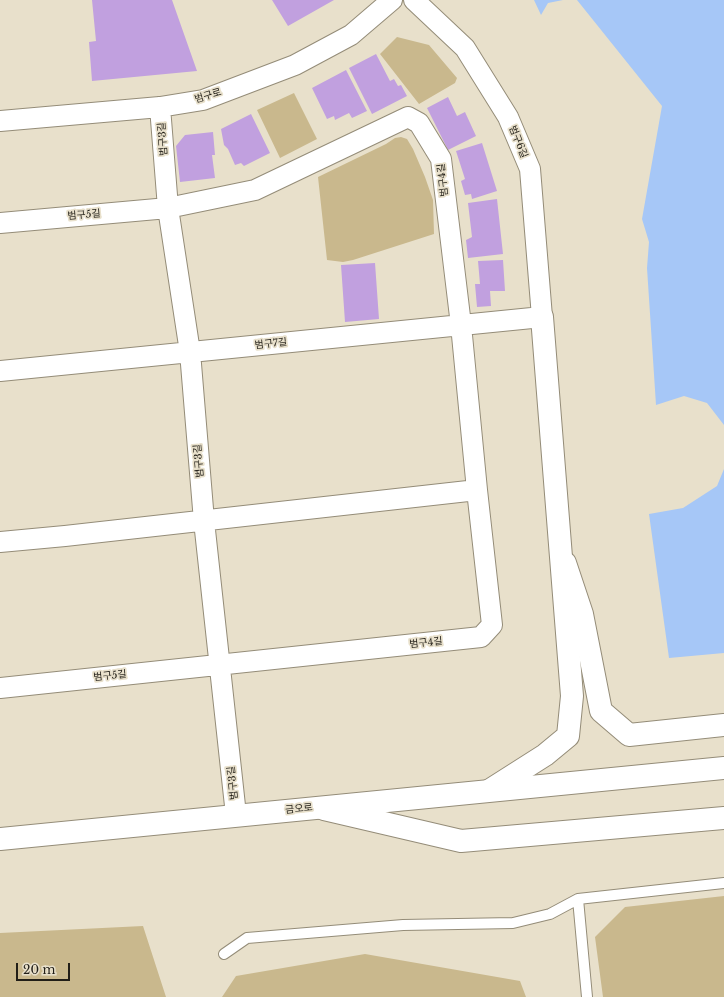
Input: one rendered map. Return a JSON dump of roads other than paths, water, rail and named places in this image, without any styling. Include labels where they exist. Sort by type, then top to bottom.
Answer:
[{"type":"main road","points":[[490,790],[545,755],[568,736],[572,696],[542,317]]},
{"type":"main road","points":[[560,551],[582,614],[601,711],[629,735],[724,725]]},
{"type":"main road","name":"금오로","points":[[0,839],[724,768]]},
{"type":"main road","points":[[317,807],[461,841],[724,818]]},
{"type":"street","name":"범구로","points":[[0,121],[160,107],[202,100],[295,65],[351,35],[392,0]]},
{"type":"street","name":"범구6길","points":[[414,0],[465,48],[508,117],[530,169],[542,317]]},
{"type":"street","name":"범구3길","points":[[160,107],[168,208],[190,352],[204,521],[236,815]]},
{"type":"street","name":"범구4길","points":[[168,208],[256,190],[408,117],[419,123],[441,159],[461,325],[492,625],[481,637],[220,665]]},
{"type":"street","name":"범구5길","points":[[0,223],[168,208]]},
{"type":"street","name":"범구7길","points":[[0,371],[542,317]]},
{"type":"street","points":[[0,542],[204,521],[477,490]]},
{"type":"street","name":"범구5길","points":[[0,688],[220,665]]},
{"type":"lane","points":[[224,954],[247,938],[403,925],[513,923],[550,914],[578,899],[724,883]]},
{"type":"lane","points":[[578,899],[587,997]]},
{"type":"water","points":[[534,0],[563,0],[548,3],[541,15]]},
{"type":"water","points":[[577,0],[724,0],[724,425],[707,403],[684,396],[656,405],[647,268],[649,242],[642,219],[662,106]]},
{"type":"water","points":[[724,469],[724,653],[669,658],[649,514],[683,508],[717,486]]}]
